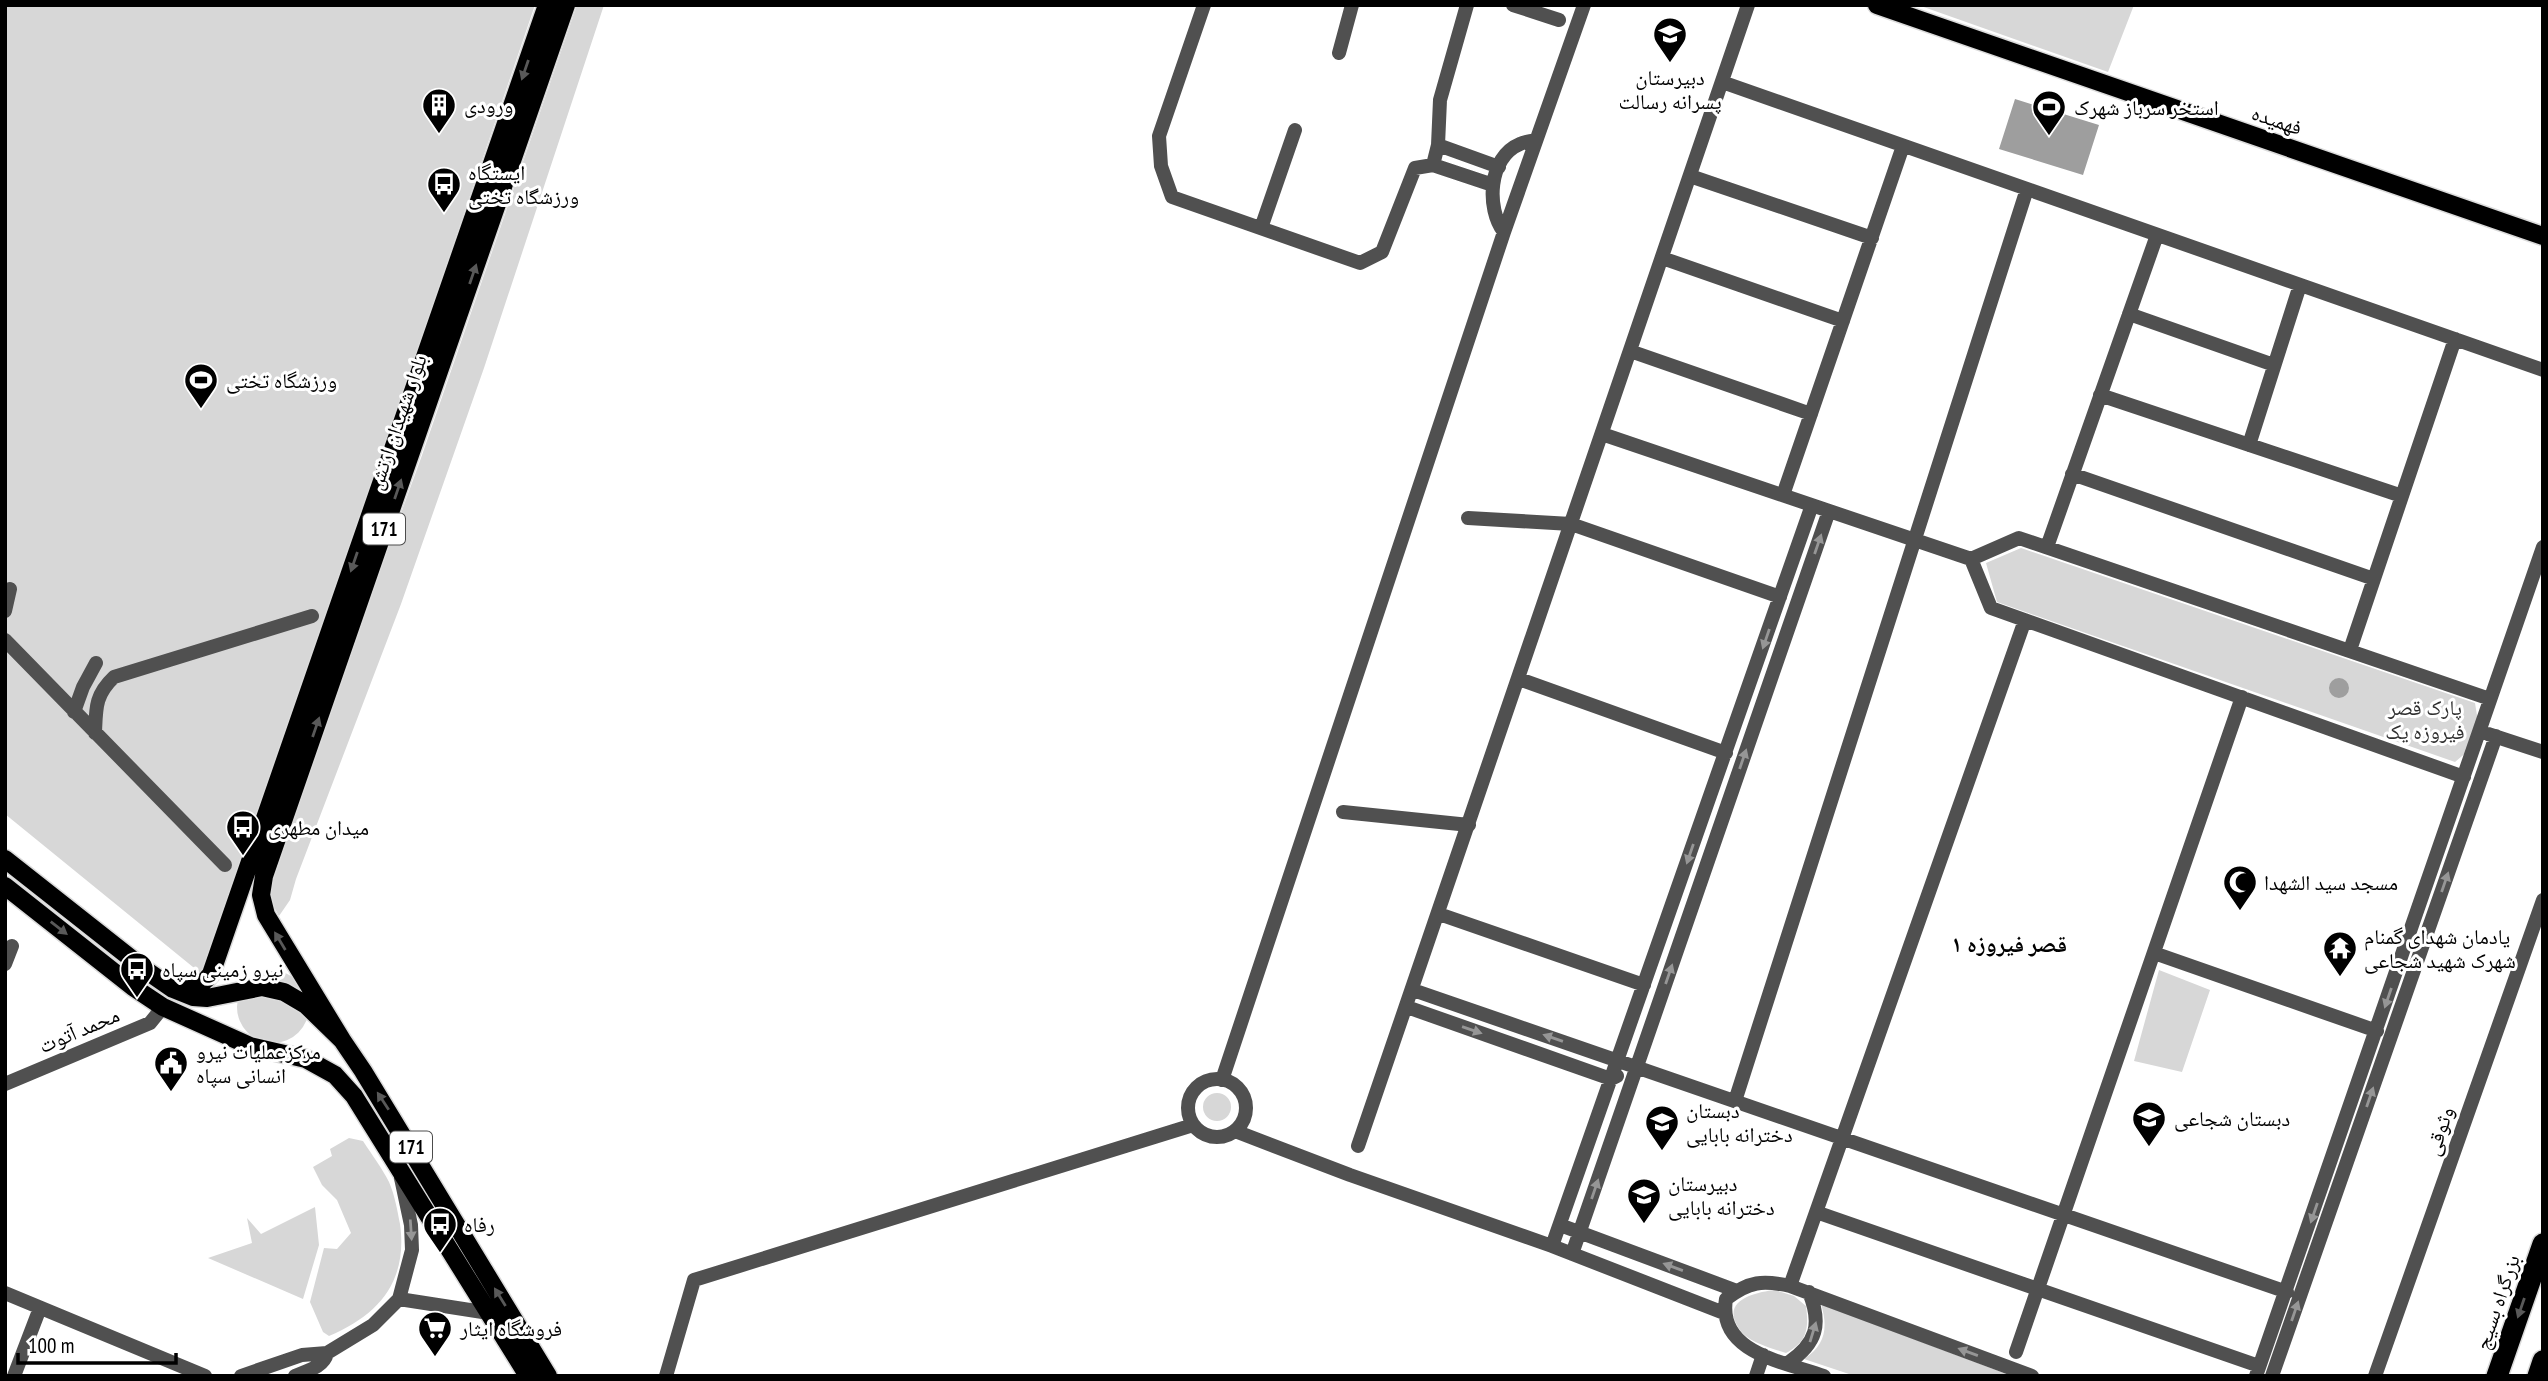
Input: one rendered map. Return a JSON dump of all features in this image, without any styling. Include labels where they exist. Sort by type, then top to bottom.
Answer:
[{"type":"highway","name":"بزرگراه بسیج","points":[[2497,1376],[2543,1244]]},
{"type":"highway","points":[[2538,1376],[2543,1361]]},
{"type":"main road","name":"بلوار شهیدان ارتش","points":[[173,989],[191,991],[202,985],[211,974],[547,5]]},
{"type":"main road","name":"بلوار شهیدان ارتش","points":[[342,1040],[266,915],[261,895],[264,876],[566,5]]},
{"type":"main road","name":"فهمیده","points":[[1877,5],[2543,236]]},
{"type":"main road","points":[[5,859],[173,989]]},
{"type":"main road","points":[[5,886],[133,987],[163,1007]]},
{"type":"main road","name":"171","points":[[173,989],[193,997],[207,998],[222,993],[262,988],[284,992],[306,1005],[342,1040],[398,1125],[466,1243],[548,1376]]},
{"type":"main road","name":"171","points":[[163,1007],[250,1046],[306,1059],[335,1075],[354,1096],[528,1376]]},
{"type":"street","points":[[1204,5],[1159,136],[1161,166],[1172,197],[1360,263],[1382,252],[1415,168],[1433,165],[1493,186]]},
{"type":"street","points":[[1339,53],[1352,5]]},
{"type":"street","points":[[1433,165],[1438,145],[1440,100],[1467,5]]},
{"type":"street","points":[[1513,5],[1559,20]]},
{"type":"street","points":[[1222,1080],[1504,232],[1584,5]]},
{"type":"street","points":[[1358,1146],[1748,5]]},
{"type":"street","points":[[1722,82],[2543,370]]},
{"type":"street","points":[[1261,228],[1295,130]]},
{"type":"street","points":[[1504,232],[1496,221],[1493,186],[1499,167],[1507,153],[1519,144],[1536,141]]},
{"type":"street","points":[[1438,145],[1499,167]]},
{"type":"street","points":[[1783,495],[1903,146]]},
{"type":"street","points":[[1690,176],[1872,238]]},
{"type":"street","points":[[1735,1101],[2027,189]]},
{"type":"street","points":[[2047,547],[2157,234]]},
{"type":"street","points":[[1662,258],[1843,321]]},
{"type":"street","points":[[2249,444],[2301,285]]},
{"type":"street","points":[[2129,314],[2274,365]]},
{"type":"street","points":[[2350,650],[2455,339]]},
{"type":"street","points":[[1630,351],[1811,414]]},
{"type":"street","points":[[2100,395],[2402,496]]},
{"type":"street","points":[[1602,433],[1972,559],[2019,538],[2490,699]]},
{"type":"street","points":[[2072,474],[2374,579]]},
{"type":"street","points":[[1552,1246],[1812,505]]},
{"type":"street","points":[[1572,1254],[1829,511]]},
{"type":"street","points":[[1468,518],[1571,524],[1780,597]]},
{"type":"street","points":[[1816,1212],[2038,1289],[2258,1371],[2543,548]]},
{"type":"street","points":[[1972,559],[1991,608],[2464,777]]},
{"type":"street","points":[[5,611],[10,589]]},
{"type":"street","points":[[95,733],[101,689],[114,677],[312,616]]},
{"type":"street","points":[[1790,1286],[2025,620]]},
{"type":"street","points":[[5,640],[226,865]]},
{"type":"street","points":[[74,712],[96,663]]},
{"type":"street","points":[[1518,679],[1726,753]]},
{"type":"street","points":[[2016,1352],[2242,697]]},
{"type":"street","points":[[2480,732],[2543,752]]},
{"type":"street","points":[[2272,1376],[2496,736]]},
{"type":"street","points":[[1343,812],[1469,825]]},
{"type":"street","name":"وثوقی","points":[[2375,1376],[2543,900]]},
{"type":"street","points":[[1439,914],[1644,985]]},
{"type":"street","points":[[5,964],[12,946]]},
{"type":"street","points":[[2154,953],[2377,1031]]},
{"type":"street","points":[[1413,990],[2287,1292]]},
{"type":"street","name":"محمد آتوت","points":[[5,1084],[150,1023],[163,1007]]},
{"type":"street","points":[[1407,1007],[1611,1079],[1637,1067]]},
{"type":"street","points":[[1222,1080],[1238,1089],[1245,1106],[1241,1124],[1226,1136],[1208,1136],[1193,1125],[1188,1106],[1195,1089],[1203,1083],[1222,1080]]},
{"type":"street","points":[[666,1376],[694,1280],[1193,1125]]},
{"type":"street","points":[[1235,1131],[1350,1175],[1552,1246],[1724,1313]]},
{"type":"street","points":[[241,1376],[303,1355],[327,1353],[373,1325],[399,1299],[412,1250],[411,1225],[396,1163]]},
{"type":"street","points":[[1560,1225],[1737,1291]]},
{"type":"street","points":[[1824,1376],[1747,1348],[1736,1339],[1728,1327],[1724,1313],[1726,1299],[1750,1284],[1769,1282],[1790,1286],[2032,1376]]},
{"type":"street","points":[[1788,1363],[1808,1346],[1813,1337],[1817,1323],[1816,1311],[1809,1292]]},
{"type":"street","points":[[5,1293],[205,1376]]},
{"type":"street","points":[[399,1299],[489,1313]]},
{"type":"street","points":[[14,1376],[40,1308]]},
{"type":"street","points":[[295,1376],[317,1367],[326,1359],[327,1353]]},
{"type":"street","points":[[1756,1376],[1763,1355]]},
{"type":"street","points":[[172,1363],[184,1376]]},
{"type":"green space","name":"ورزشگاه تختی","points":[[5,5],[535,5],[204,976],[5,814]]},
{"type":"green space","points":[[577,5],[604,5],[484,368],[401,604],[290,900],[279,916],[266,893],[272,869],[421,458]]},
{"type":"green space","points":[[1918,5],[2134,5],[2108,72]]},
{"type":"green space","name":"پارک قصر فیروزه یک","points":[[2021,548],[2475,703],[2481,740],[2455,762],[1997,602],[1986,563]]},
{"type":"green space","points":[[2159,970],[2210,990],[2182,1072],[2134,1061]]},
{"type":"green space","points":[[280,971],[299,981],[307,993],[307,1021],[299,1033],[287,1041],[266,1043],[247,1033],[239,1021],[237,1000],[247,981],[259,973]]},
{"type":"green space","points":[[1217,1093],[1227,1097],[1231,1107],[1227,1117],[1217,1121],[1207,1117],[1203,1107],[1207,1097]]},
{"type":"green space","points":[[349,1138],[363,1141],[389,1182],[398,1213],[401,1244],[399,1263],[386,1294],[362,1318],[329,1336],[323,1332],[310,1302],[324,1248],[337,1249],[351,1233],[337,1200],[322,1185],[313,1167],[332,1156],[330,1149]]},
{"type":"green space","points":[[315,1207],[319,1245],[303,1299],[208,1258],[252,1243],[247,1218],[261,1234]]},
{"type":"green space","points":[[1775,1290],[1794,1296],[1806,1306],[1805,1334],[1793,1349],[1786,1353],[1747,1337],[1734,1318],[1734,1310],[1743,1299]]},
{"type":"green space","points":[[1821,1304],[2012,1376],[1855,1376],[1804,1359],[1821,1342],[1824,1320]]},
{"type":"shaded area","name":"استخر سرباز شهرک","points":[[2015,99],[2099,125],[2083,175],[1999,149]]},
{"type":"shaded area","points":[[2335,678],[2343,678],[2349,688],[2343,698],[2335,698],[2329,692],[2329,684]]},
{"type":"place","name":"دبیرستان پسرانه رسالت","points":[[1670,64]]},
{"type":"place","name":"ورودی","points":[[439,135]]},
{"type":"place","name":"استخر سرباز شهرک","points":[[2049,137]]},
{"type":"place","name":"ایستگاه ورزشگاه تختی","points":[[444,214]]},
{"type":"place","name":"ورزشگاه تختی","points":[[201,410]]},
{"type":"place","name":"میدان مطهری","points":[[243,857]]},
{"type":"place","name":"مسجد سید الشهدا","points":[[2240,912]]},
{"type":"place","name":"یادمان شهدای گمنام شهرک شهید شجاعی","points":[[2340,978]]},
{"type":"place","name":"نیرو زمینی سپاه","points":[[137,999]]},
{"type":"place","name":"مرکزعملیات نیرو انسانی سپاه","points":[[171,1093]]},
{"type":"place","name":"دبستان شجاعی","points":[[2149,1148]]},
{"type":"place","name":"دبستان دخترانه بابایی","points":[[1662,1152]]},
{"type":"place","name":"دبیرستان دخترانه بابایی","points":[[1644,1225]]},
{"type":"place","name":"رفاه","points":[[440,1254]]},
{"type":"place","name":"فروشگاه ایثار","points":[[435,1358]]},
{"type":"district","name":"قصر فیروزه ۱","points":[[2009,943]]}]
